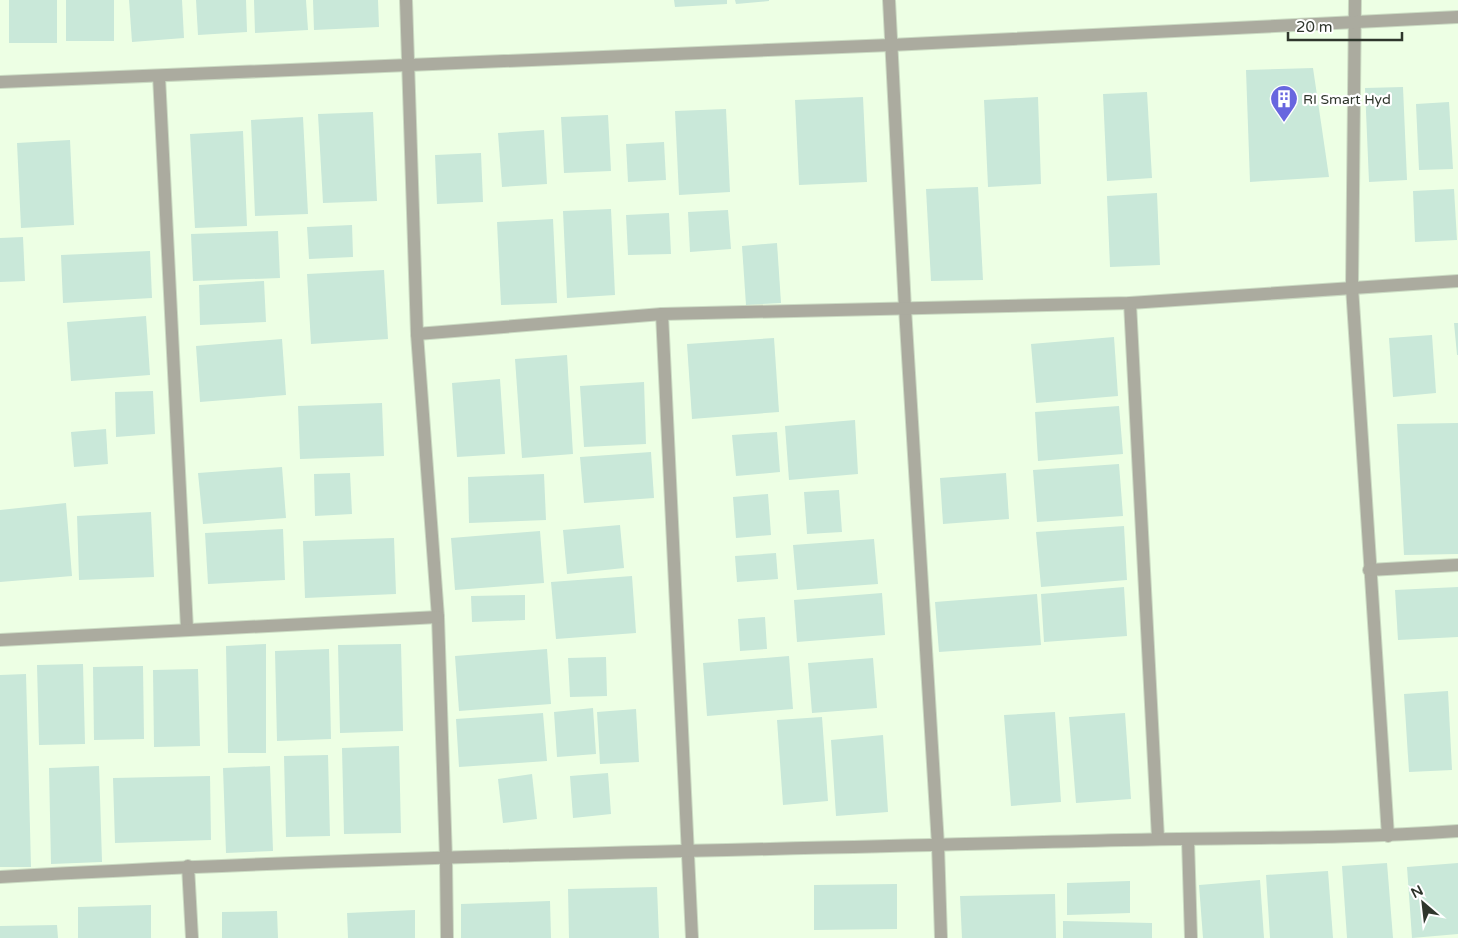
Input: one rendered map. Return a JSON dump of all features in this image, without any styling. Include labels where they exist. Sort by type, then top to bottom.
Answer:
[{"type":"street","points":[[406,0],[417,334],[438,617],[446,859],[446,938]]},
{"type":"street","points":[[889,0],[904,308],[938,845],[941,938]]},
{"type":"street","points":[[1355,0],[1352,287],[1369,570],[1388,836]]},
{"type":"street","points":[[0,82],[892,45],[1458,16]]},
{"type":"street","points":[[159,76],[187,628]]},
{"type":"street","points":[[417,334],[662,314],[1130,303],[1458,281]]},
{"type":"street","points":[[1130,303],[1158,838]]},
{"type":"street","points":[[662,314],[692,938]]},
{"type":"street","points":[[1369,570],[1458,565]]},
{"type":"street","points":[[0,640],[187,628],[438,617]]},
{"type":"street","points":[[0,877],[188,866],[1158,838],[1188,840],[1388,836],[1458,831]]},
{"type":"street","points":[[1188,840],[1191,938]]},
{"type":"street","points":[[188,866],[192,938]]},
{"type":"building","points":[[9,0],[57,0],[57,43],[9,43]]},
{"type":"building","points":[[66,0],[114,0],[114,41],[66,41]]},
{"type":"building","points":[[129,0],[182,0],[184,38],[132,42]]},
{"type":"building","points":[[196,0],[246,0],[247,32],[198,35]]},
{"type":"building","points":[[254,0],[306,0],[308,30],[255,33]]},
{"type":"building","points":[[313,0],[378,0],[379,27],[314,30]]},
{"type":"building","points":[[674,0],[727,0],[727,4],[675,7]]},
{"type":"building","points":[[735,0],[769,0],[769,1],[736,4]]},
{"type":"building","name":"RI Smart Hyd","points":[[1313,68],[1329,177],[1250,182],[1246,70]]},
{"type":"building","points":[[1403,87],[1407,180],[1369,182],[1365,88]]},
{"type":"building","points":[[1147,92],[1152,178],[1107,181],[1103,94]]},
{"type":"building","points":[[863,97],[867,182],[799,185],[795,100]]},
{"type":"building","points":[[1038,97],[1041,184],[988,187],[984,100]]},
{"type":"building","points":[[1449,102],[1453,169],[1419,170],[1416,104]]},
{"type":"building","points":[[726,109],[730,192],[679,195],[675,111]]},
{"type":"building","points":[[373,112],[377,201],[323,203],[318,114]]},
{"type":"building","points":[[608,115],[611,171],[564,173],[561,117]]},
{"type":"building","points":[[303,117],[308,214],[255,216],[251,120]]},
{"type":"building","points":[[544,130],[547,184],[502,187],[498,133]]},
{"type":"building","points":[[243,131],[247,226],[195,228],[190,134]]},
{"type":"building","points":[[70,140],[74,225],[21,228],[17,143]]},
{"type":"building","points":[[664,142],[666,180],[628,182],[626,144]]},
{"type":"building","points":[[481,153],[483,202],[437,204],[435,155]]},
{"type":"building","points":[[978,187],[983,280],[931,281],[926,189]]},
{"type":"building","points":[[1454,189],[1457,240],[1415,242],[1413,191]]},
{"type":"building","points":[[1157,193],[1160,265],[1110,267],[1107,196]]},
{"type":"building","points":[[611,209],[615,295],[567,298],[563,211]]},
{"type":"building","points":[[728,210],[731,249],[690,252],[688,212]]},
{"type":"building","points":[[669,213],[671,254],[628,255],[626,215]]},
{"type":"building","points":[[553,219],[557,303],[501,305],[497,222]]},
{"type":"building","points":[[352,225],[353,257],[309,259],[307,227]]},
{"type":"building","points":[[278,231],[280,278],[193,281],[191,234]]},
{"type":"building","points":[[23,237],[25,281],[0,282],[0,238]]},
{"type":"building","points":[[777,243],[781,303],[746,305],[742,246]]},
{"type":"building","points":[[150,251],[152,298],[63,303],[61,255]]},
{"type":"building","points":[[384,270],[388,339],[311,344],[307,274]]},
{"type":"building","points":[[264,281],[266,322],[200,325],[199,285]]},
{"type":"building","points":[[146,316],[150,375],[71,381],[67,322]]},
{"type":"building","points":[[1454,323],[1458,323],[1458,355],[1457,355]]},
{"type":"building","points":[[1432,335],[1436,393],[1393,397],[1389,338]]},
{"type":"building","points":[[1114,337],[1118,396],[1036,403],[1031,344]]},
{"type":"building","points":[[774,338],[779,412],[692,419],[687,344]]},
{"type":"building","points":[[282,339],[286,395],[200,402],[196,346]]},
{"type":"building","points":[[567,355],[573,454],[522,458],[515,359]]},
{"type":"building","points":[[500,379],[505,454],[457,457],[452,383]]},
{"type":"building","points":[[644,382],[646,444],[584,447],[580,386]]},
{"type":"building","points":[[153,391],[155,434],[116,437],[115,392]]},
{"type":"building","points":[[382,403],[384,456],[300,459],[298,406]]},
{"type":"building","points":[[1119,406],[1123,454],[1038,461],[1035,412]]},
{"type":"building","points":[[855,420],[858,474],[789,480],[785,426]]},
{"type":"building","points":[[1458,423],[1458,554],[1404,555],[1397,424]]},
{"type":"building","points":[[106,429],[108,464],[74,467],[71,432]]},
{"type":"building","points":[[777,432],[780,472],[736,476],[732,435]]},
{"type":"building","points":[[651,452],[654,498],[584,503],[580,457]]},
{"type":"building","points":[[1119,464],[1123,516],[1037,522],[1033,470]]},
{"type":"building","points":[[282,467],[286,518],[203,524],[198,473]]},
{"type":"building","points":[[350,473],[352,514],[315,516],[314,474]]},
{"type":"building","points":[[1006,473],[1009,519],[943,524],[940,478]]},
{"type":"building","points":[[544,474],[546,520],[469,523],[468,477]]},
{"type":"building","points":[[839,490],[842,532],[807,534],[804,492]]},
{"type":"building","points":[[768,494],[771,535],[736,538],[733,497]]},
{"type":"building","points":[[66,503],[72,576],[0,582],[0,510]]},
{"type":"building","points":[[151,512],[154,577],[79,580],[77,516]]},
{"type":"building","points":[[620,525],[624,568],[567,574],[563,530]]},
{"type":"building","points":[[1124,526],[1127,580],[1041,587],[1036,532]]},
{"type":"building","points":[[283,529],[285,580],[208,584],[205,533]]},
{"type":"building","points":[[540,531],[544,583],[455,590],[451,538]]},
{"type":"building","points":[[394,538],[396,594],[305,598],[303,541]]},
{"type":"building","points":[[874,539],[878,584],[797,590],[793,545]]},
{"type":"building","points":[[776,553],[778,579],[737,582],[735,556]]},
{"type":"building","points":[[632,576],[636,633],[556,639],[551,582]]},
{"type":"building","points":[[1124,587],[1127,636],[1044,642],[1041,594]]},
{"type":"building","points":[[1458,587],[1458,637],[1398,640],[1395,590]]},
{"type":"building","points":[[882,593],[885,635],[797,642],[794,600]]},
{"type":"building","points":[[1037,594],[1041,645],[939,652],[935,602]]},
{"type":"building","points":[[525,595],[525,620],[472,622],[471,596]]},
{"type":"building","points":[[765,617],[767,649],[740,651],[738,619]]},
{"type":"building","points":[[266,644],[266,753],[228,753],[226,646]]},
{"type":"building","points":[[401,644],[403,731],[340,733],[338,645]]},
{"type":"building","points":[[329,649],[331,739],[277,741],[275,651]]},
{"type":"building","points":[[547,649],[551,704],[459,711],[455,656]]},
{"type":"building","points":[[789,656],[793,709],[707,716],[703,663]]},
{"type":"building","points":[[606,657],[607,696],[570,697],[568,658]]},
{"type":"building","points":[[873,658],[877,708],[812,713],[808,663]]},
{"type":"building","points":[[83,664],[85,744],[39,745],[37,665]]},
{"type":"building","points":[[143,666],[144,739],[94,740],[93,667]]},
{"type":"building","points":[[198,669],[200,746],[154,747],[153,670]]},
{"type":"building","points":[[26,674],[31,867],[0,867],[0,675]]},
{"type":"building","points":[[1448,691],[1452,770],[1409,772],[1404,694]]},
{"type":"building","points":[[593,708],[596,754],[557,757],[554,712]]},
{"type":"building","points":[[636,709],[639,762],[600,764],[597,712]]},
{"type":"building","points":[[1055,712],[1061,802],[1011,806],[1004,715]]},
{"type":"building","points":[[543,713],[547,761],[459,767],[456,719]]},
{"type":"building","points":[[1125,713],[1131,799],[1076,803],[1069,717]]},
{"type":"building","points":[[822,717],[828,801],[783,805],[777,720]]},
{"type":"building","points":[[883,735],[888,812],[836,816],[831,740]]},
{"type":"building","points":[[399,746],[401,833],[344,834],[342,748]]},
{"type":"building","points":[[328,755],[330,836],[286,837],[284,756]]},
{"type":"building","points":[[99,766],[102,862],[51,864],[49,768]]},
{"type":"building","points":[[270,766],[273,851],[226,853],[223,768]]},
{"type":"building","points":[[608,773],[611,814],[573,818],[570,776]]},
{"type":"building","points":[[532,774],[537,819],[503,823],[498,779]]},
{"type":"building","points":[[210,776],[211,840],[115,843],[113,778]]},
{"type":"building","points":[[1387,863],[1393,938],[1347,938],[1342,866]]},
{"type":"building","points":[[1458,863],[1458,934],[1412,938],[1407,867]]},
{"type":"building","points":[[1328,871],[1333,938],[1270,938],[1266,875]]},
{"type":"building","points":[[1260,880],[1264,938],[1203,938],[1199,885]]},
{"type":"building","points":[[1130,881],[1130,913],[1067,915],[1067,883]]},
{"type":"building","points":[[897,884],[897,929],[814,930],[814,885]]},
{"type":"building","points":[[657,887],[659,938],[569,938],[568,889]]},
{"type":"building","points":[[1055,894],[1056,938],[962,938],[960,896]]},
{"type":"building","points":[[550,901],[551,938],[461,938],[461,904]]},
{"type":"building","points":[[151,905],[151,938],[78,938],[78,907]]},
{"type":"building","points":[[415,910],[415,938],[348,938],[347,913]]},
{"type":"building","points":[[277,911],[278,938],[222,938],[222,912]]},
{"type":"building","points":[[1063,921],[1152,923],[1152,938],[1063,938]]},
{"type":"building","points":[[57,925],[58,938],[0,938],[0,926]]},
{"type":"place","name":"RI Smart Hyd","points":[[1284,123]]}]
